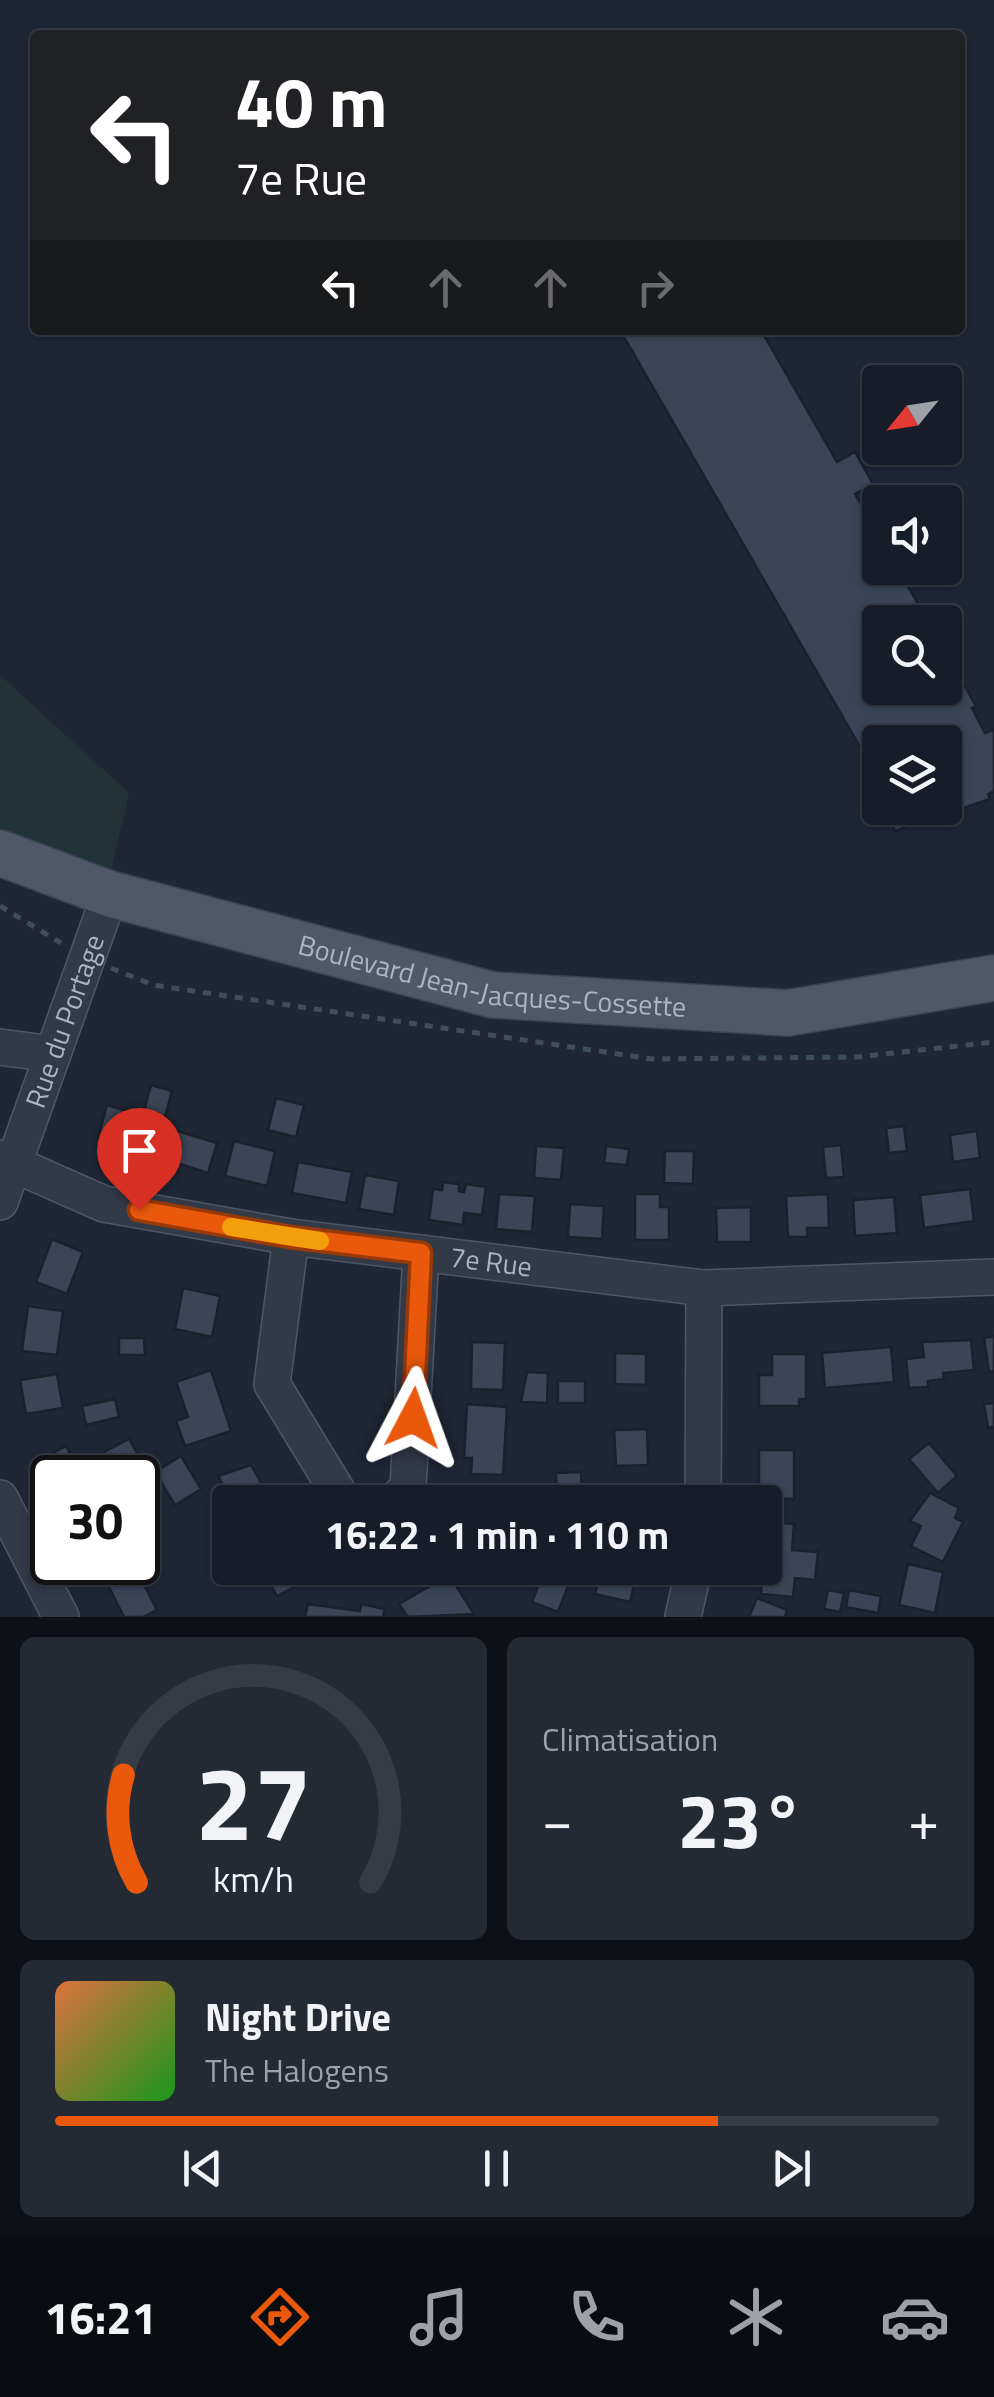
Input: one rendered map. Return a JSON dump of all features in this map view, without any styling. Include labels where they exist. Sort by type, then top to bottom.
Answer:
[{"type":"main road","name":"Boulevard Jean-Jacques-Cossette","points":[[0,853],[110,894],[493,995],[788,1013],[994,978]]},
{"type":"street","name":"Rue du Portage","points":[[0,1202],[7,1161],[53,1054],[110,894]]},
{"type":"street","points":[[0,1046],[53,1054]]},
{"type":"street","name":"7e Rue","points":[[7,1161],[104,1204],[290,1237],[704,1288],[994,1277]]},
{"type":"street","points":[[290,1237],[272,1384],[334,1485]]},
{"type":"street","points":[[408,1485],[421,1253]]},
{"type":"street","points":[[703,1485],[704,1288]]},
{"type":"street","points":[[0,1498],[60,1617]]},
{"type":"street","points":[[683,1617],[688,1610],[692,1585]]},
{"type":"shaded area","points":[[0,675],[129,793],[105,896],[0,854]]},
{"type":"building","points":[[623,335],[764,335],[837,462],[855,452],[873,484],[862,485],[862,490],[855,494],[862,506],[862,585],[907,585],[919,605],[862,605],[862,705],[962,705],[962,681],[985,733],[994,730],[994,791],[988,794],[990,799],[962,808],[962,725],[862,725],[862,750]]},
{"type":"building","points":[[151,1085],[172,1091],[165,1117],[144,1111]]},
{"type":"building","points":[[276,1098],[304,1105],[296,1137],[268,1130]]},
{"type":"building","points":[[107,1105],[143,1116],[133,1148],[98,1138]]},
{"type":"building","points":[[904,1126],[907,1151],[889,1153],[886,1128]]},
{"type":"building","points":[[167,1128],[217,1143],[208,1173],[158,1157]]},
{"type":"building","points":[[977,1131],[980,1158],[953,1162],[950,1135]]},
{"type":"building","points":[[234,1141],[275,1151],[267,1186],[225,1176]]},
{"type":"building","points":[[841,1145],[844,1177],[826,1178],[823,1147]]},
{"type":"building","points":[[536,1146],[564,1148],[561,1180],[534,1178]]},
{"type":"building","points":[[606,1146],[629,1149],[627,1165],[604,1163]]},
{"type":"building","points":[[665,1151],[694,1151],[693,1184],[664,1183]]},
{"type":"building","points":[[298,1162],[352,1172],[346,1203],[292,1193]]},
{"type":"building","points":[[365,1175],[399,1181],[394,1215],[359,1209]]},
{"type":"building","points":[[443,1182],[459,1184],[459,1191],[464,1192],[466,1184],[486,1187],[482,1215],[464,1213],[463,1225],[429,1220],[433,1189],[442,1190]]},
{"type":"building","points":[[970,1189],[974,1221],[924,1228],[920,1195]]},
{"type":"building","points":[[499,1194],[535,1196],[532,1232],[496,1229]]},
{"type":"building","points":[[635,1194],[660,1194],[660,1207],[669,1207],[669,1240],[635,1240]]},
{"type":"building","points":[[828,1194],[829,1228],[807,1228],[807,1237],[788,1237],[786,1196]]},
{"type":"building","points":[[894,1197],[897,1233],[855,1236],[853,1200]]},
{"type":"building","points":[[570,1204],[604,1206],[602,1239],[568,1237]]},
{"type":"building","points":[[751,1207],[751,1242],[717,1242],[716,1208]]},
{"type":"building","points":[[52,1239],[83,1252],[67,1294],[36,1282]]},
{"type":"building","points":[[183,1288],[220,1296],[212,1337],[175,1329]]},
{"type":"building","points":[[28,1306],[63,1311],[57,1355],[22,1351]]},
{"type":"building","points":[[994,1336],[994,1371],[989,1372],[984,1338]]},
{"type":"building","points":[[119,1338],[144,1338],[145,1355],[119,1355]]},
{"type":"building","points":[[971,1340],[974,1370],[943,1373],[944,1379],[928,1381],[928,1387],[909,1388],[906,1359],[924,1357],[922,1342]]},
{"type":"building","points":[[472,1342],[505,1343],[503,1390],[471,1389]]},
{"type":"building","points":[[891,1347],[894,1382],[825,1388],[822,1353]]},
{"type":"building","points":[[615,1353],[646,1354],[646,1385],[615,1384]]},
{"type":"building","points":[[772,1354],[806,1354],[806,1399],[799,1399],[799,1406],[759,1406],[759,1375],[772,1375]]},
{"type":"building","points":[[211,1370],[231,1431],[185,1446],[176,1421],[188,1417],[176,1382]]},
{"type":"building","points":[[527,1372],[548,1373],[547,1403],[521,1402]]},
{"type":"building","points":[[57,1374],[63,1408],[26,1414],[20,1380]]},
{"type":"building","points":[[558,1381],[585,1381],[585,1403],[558,1403]]},
{"type":"building","points":[[115,1399],[119,1417],[86,1425],[82,1406]]},
{"type":"building","points":[[994,1403],[994,1427],[988,1428],[984,1404]]},
{"type":"building","points":[[467,1404],[507,1407],[503,1475],[471,1474],[472,1458],[464,1458]]},
{"type":"building","points":[[647,1429],[648,1465],[616,1466],[614,1430]]},
{"type":"building","points":[[129,1439],[138,1455],[106,1455],[104,1452]]},
{"type":"building","points":[[929,1443],[957,1476],[938,1493],[909,1459]]},
{"type":"building","points":[[66,1446],[71,1455],[49,1455]]},
{"type":"building","points":[[759,1450],[794,1450],[794,1499],[782,1499],[782,1485],[759,1485]]},
{"type":"building","points":[[181,1456],[201,1489],[175,1505],[160,1480],[160,1469]]},
{"type":"building","points":[[251,1465],[262,1485],[223,1485],[218,1476]]},
{"type":"building","points":[[581,1472],[582,1485],[556,1485],[556,1473]]},
{"type":"building","points":[[930,1493],[959,1508],[955,1518],[963,1522],[943,1562],[911,1546],[921,1526],[910,1521]]},
{"type":"building","points":[[782,1523],[794,1524],[792,1550],[818,1552],[815,1580],[795,1578],[793,1597],[761,1594],[762,1585],[782,1585]]},
{"type":"building","points":[[908,1564],[943,1572],[935,1613],[899,1605]]},
{"type":"building","points":[[108,1585],[144,1585],[157,1610],[143,1617],[124,1617]]},
{"type":"building","points":[[271,1585],[298,1585],[277,1596]]},
{"type":"building","points":[[432,1585],[455,1585],[474,1614],[408,1617],[399,1604]]},
{"type":"building","points":[[539,1585],[568,1586],[558,1612],[532,1602]]},
{"type":"building","points":[[597,1585],[634,1585],[630,1602],[595,1594]]},
{"type":"building","points":[[828,1590],[844,1593],[840,1612],[824,1609]]},
{"type":"building","points":[[849,1590],[881,1596],[878,1613],[846,1607]]},
{"type":"building","points":[[757,1598],[787,1610],[785,1617],[749,1617]]},
{"type":"building","points":[[308,1604],[360,1611],[361,1604],[385,1609],[383,1617],[305,1617]]},
{"type":"slow traffic","points":[[231,1227],[320,1241]]},
{"type":"route","points":[[139,1210],[290,1237],[421,1253],[413,1418]]}]
